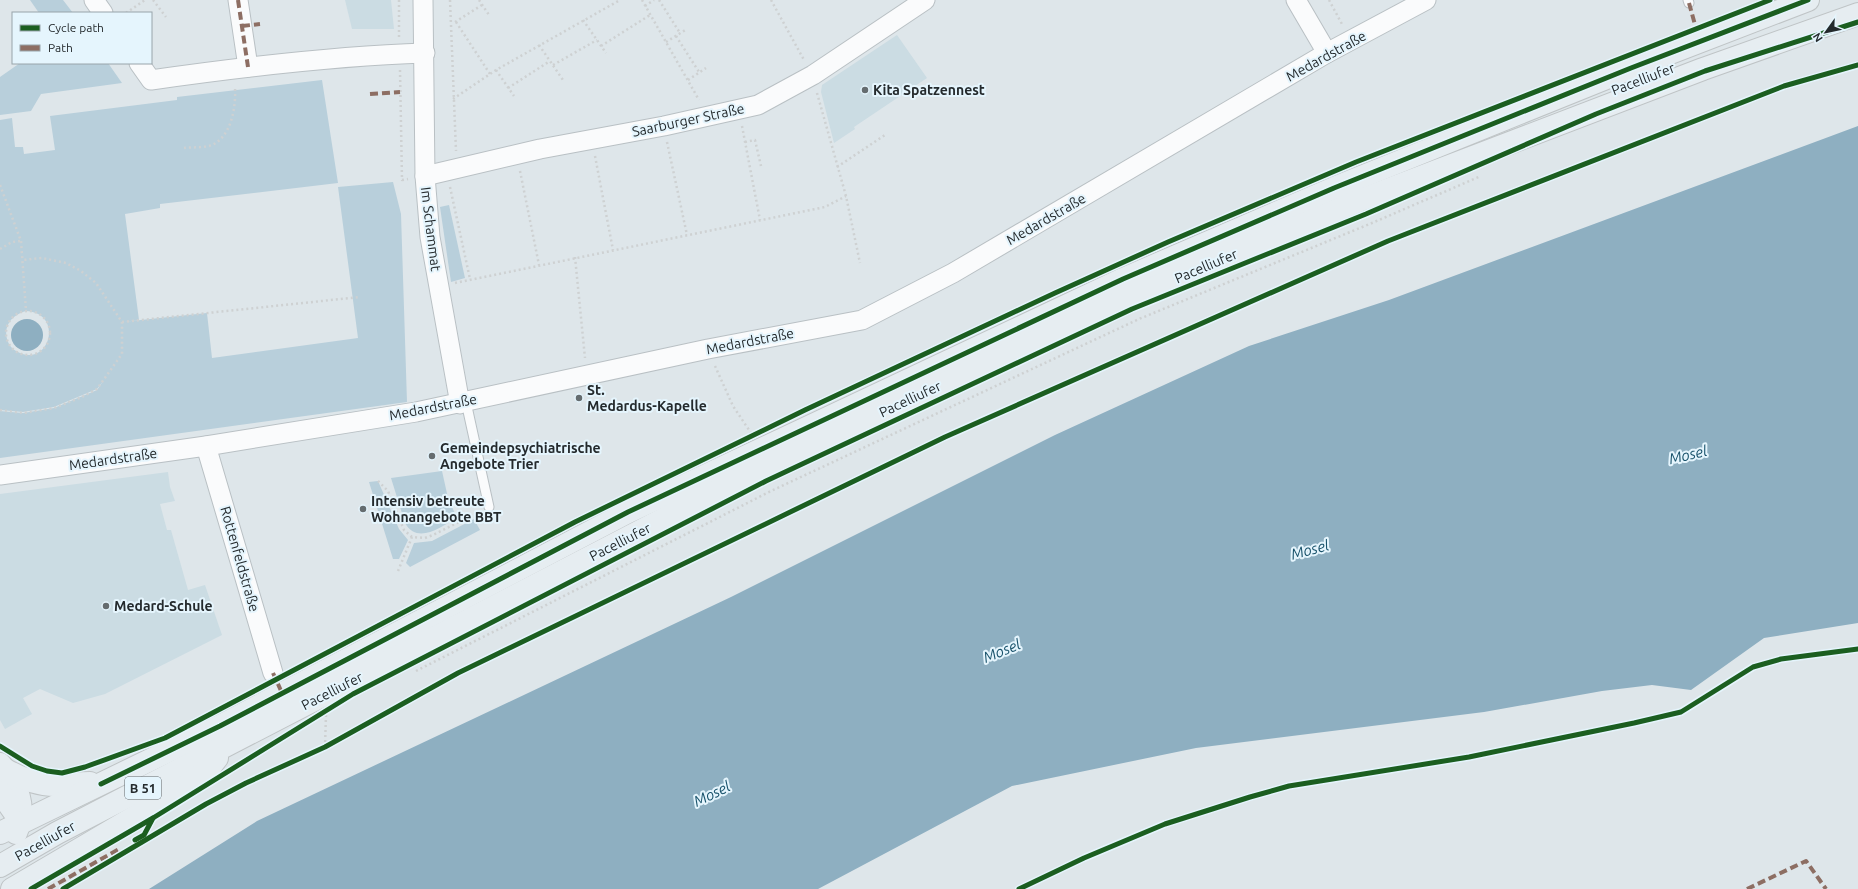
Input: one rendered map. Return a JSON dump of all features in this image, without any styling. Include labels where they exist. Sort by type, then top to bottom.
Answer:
[{"type":"main road","name":"Pacelliufer","points":[[0,833],[21,821],[220,726],[628,512],[758,449],[1123,279],[1334,188],[1631,68],[1808,0]]},
{"type":"main road","name":"Pacelliufer","points":[[1,865],[57,833],[229,743],[760,469],[1127,298],[1358,201],[1703,69],[1858,14]]},
{"type":"main road","points":[[12,889],[182,789],[210,767],[229,743]]},
{"type":"main road","points":[[2,766],[18,776],[43,784],[101,784]]},
{"type":"main road","points":[[1,865],[21,821],[21,800],[15,785],[2,766]]},
{"type":"main road","points":[[0,792],[21,821],[37,828],[57,833]]},
{"type":"street","points":[[94,0],[102,12]]},
{"type":"street","points":[[238,0],[239,68]]},
{"type":"street","name":"Im Schammat","points":[[423,0],[425,53],[425,176],[430,237],[463,403]]},
{"type":"street","name":"Saarburger Straße","points":[[425,176],[517,154],[664,126],[758,105],[813,75],[925,0]]},
{"type":"street","points":[[1296,0],[1328,53]]},
{"type":"street","name":"Medardstraße","points":[[0,475],[206,446],[463,403],[708,349],[862,320],[953,273],[1328,53],[1426,0]]},
{"type":"street","points":[[140,64],[151,80],[239,68],[425,53]]},
{"type":"street","name":"Rottenfeldstraße","points":[[206,446],[273,673]]},
{"type":"lane","points":[[463,403],[489,507]]},
{"type":"path","points":[[127,12],[145,0]]},
{"type":"path","points":[[153,0],[166,17]]},
{"type":"path","points":[[399,0],[402,180],[425,176]]},
{"type":"path","points":[[450,0],[453,98],[453,169],[470,279]]},
{"type":"path","points":[[479,0],[489,14]]},
{"type":"path","points":[[453,98],[496,70],[620,0]]},
{"type":"path","points":[[642,0],[708,116]]},
{"type":"path","points":[[645,6],[654,0]]},
{"type":"path","points":[[659,0],[680,33]]},
{"type":"path","points":[[771,0],[813,75],[846,196],[860,263]]},
{"type":"path","points":[[1329,0],[1352,40]]},
{"type":"path","points":[[451,25],[482,5]]},
{"type":"path","points":[[601,46],[650,15]]},
{"type":"path","points":[[584,20],[606,53]]},
{"type":"path","points":[[456,22],[490,74]]},
{"type":"path","points":[[666,42],[687,29]]},
{"type":"path","points":[[676,36],[699,72]]},
{"type":"path","points":[[553,65],[596,40]]},
{"type":"path","points":[[539,45],[563,80]]},
{"type":"path","points":[[508,88],[550,61]]},
{"type":"path","points":[[184,148],[212,145],[226,134],[233,113],[235,79],[239,68]]},
{"type":"path","points":[[688,80],[706,68]]},
{"type":"path","points":[[496,70],[514,96]]},
{"type":"path","points":[[738,109],[760,220]]},
{"type":"path","points":[[664,126],[687,235]]},
{"type":"path","points":[[837,167],[885,135]]},
{"type":"path","points":[[592,139],[613,250]]},
{"type":"path","points":[[745,142],[755,140],[761,166]]},
{"type":"path","points":[[517,154],[539,264]]},
{"type":"path","points":[[412,672],[771,491],[1139,319],[1372,223],[1486,174]]},
{"type":"path","points":[[0,185],[22,241],[26,311]]},
{"type":"path","points":[[439,287],[539,264],[825,207],[846,196]]},
{"type":"path","points":[[0,250],[12,242],[22,241]]},
{"type":"path","points":[[574,257],[588,375]]},
{"type":"path","points":[[0,410],[23,413],[54,408],[97,389],[122,354],[122,322],[96,283],[81,271],[66,263],[42,258],[23,260]]},
{"type":"path","points":[[122,322],[360,298]]},
{"type":"path","points":[[26,311],[40,315],[47,322],[50,332],[46,345],[40,351],[32,355],[23,355],[15,351],[6,338],[7,326],[13,317],[26,311]]},
{"type":"path","points":[[708,349],[732,406],[753,436],[758,449]]},
{"type":"path","points":[[378,481],[388,491],[404,530],[412,537],[425,538],[433,535],[489,507]]},
{"type":"path","points":[[398,570],[412,537]]},
{"type":"path","points":[[325,747],[326,711]]},
{"type":"shaded area","points":[[30,0],[63,0],[72,12],[38,12]]},
{"type":"shaded area","points":[[345,0],[391,0],[394,29],[352,29]]},
{"type":"shaded area","name":"Kita Spatzennest","points":[[897,35],[927,78],[854,127],[855,129],[834,143],[821,92],[822,85]]},
{"type":"shaded area","points":[[19,64],[109,64],[122,83],[41,94],[31,111],[0,115],[0,77]]},
{"type":"shaded area","points":[[322,80],[338,183],[160,204],[160,208],[125,214],[139,320],[122,322],[207,313],[212,358],[358,338],[338,187],[393,182],[401,214],[407,402],[0,458],[0,411],[23,413],[54,408],[97,390],[104,380],[97,389],[54,407],[23,412],[0,410],[0,120],[12,118],[15,147],[23,147],[24,154],[55,150],[50,116],[177,100],[177,97]],"holes":[[[26,311],[38,314],[45,320],[49,329],[45,346],[39,352],[30,355],[16,351],[12,348],[7,338],[6,333],[9,323],[16,316]]]},
{"type":"shaded area","points":[[449,205],[465,278],[451,282],[440,207]]},
{"type":"shaded area","points":[[442,471],[448,498],[457,518],[430,532],[416,533],[405,523],[391,478]]},
{"type":"shaded area","name":"Medard-Schule","points":[[168,472],[170,487],[175,501],[160,504],[167,530],[171,530],[188,590],[205,585],[222,635],[105,694],[73,703],[40,689],[23,698],[32,714],[5,729],[0,720],[0,494]]},
{"type":"shaded area","points":[[378,481],[399,529],[408,540],[399,559],[393,559],[369,482]]},
{"type":"shaded area","points":[[474,519],[480,530],[410,567],[406,563],[414,543],[432,541]]},
{"type":"water","name":"Mosel","points":[[1858,126],[1858,623],[1764,638],[1691,690],[1652,685],[1602,691],[1484,712],[1196,748],[1012,786],[818,889],[149,889],[257,821],[731,597],[1055,435],[1249,346],[1389,300]]},
{"type":"water","points":[[27,319],[38,324],[43,335],[38,346],[27,351],[16,346],[11,335],[16,324]]},
{"type":"marked path","points":[[238,0],[248,67]]},
{"type":"marked path","points":[[1689,3],[1697,32]]},
{"type":"marked path","points":[[242,26],[260,24]]},
{"type":"marked path","points":[[370,94],[400,92]]},
{"type":"marked path","points":[[273,673],[282,693]]},
{"type":"marked path","points":[[48,889],[121,848]]},
{"type":"marked path","points":[[1747,889],[1806,861],[1826,889]]},
{"type":"cycle path","points":[[0,746],[32,766],[47,771],[62,773],[85,767],[165,738],[575,522],[805,410],[1055,293],[1168,242],[1356,162],[1770,0]]},
{"type":"cycle path","points":[[101,784],[220,726],[628,512],[1123,279],[1334,188],[1631,68],[1808,0]]},
{"type":"cycle path","points":[[153,818],[353,694],[766,481],[1132,309],[1366,214],[1596,114],[1705,71],[1858,22]]},
{"type":"cycle path","points":[[63,889],[206,804],[246,783],[325,747],[458,673],[945,437],[1388,241],[1784,86],[1858,65]]},
{"type":"cycle path","points":[[1019,889],[1084,858],[1165,824],[1250,797],[1289,786],[1469,757],[1681,712],[1753,667],[1781,659],[1858,649]]},
{"type":"cycle path","points":[[31,889],[153,818],[144,835],[135,840]]},
{"type":"place","name":"Kita Spatzennest","points":[[865,90]]},
{"type":"place","name":"St. Medardus-Kapelle","points":[[579,398]]},
{"type":"place","name":"Gemeindepsychiatrische Angebote Trier","points":[[432,456]]},
{"type":"place","name":"Intensiv betreute Wohnangebote BBT","points":[[363,509]]},
{"type":"place","name":"Medard-Schule","points":[[106,606]]}]
